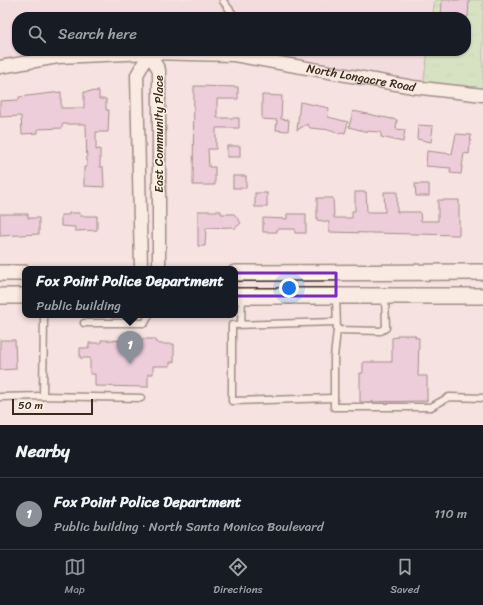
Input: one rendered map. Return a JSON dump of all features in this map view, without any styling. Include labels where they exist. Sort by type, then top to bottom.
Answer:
[{"type":"street","name":"North Longacre Road","points":[[0,67],[58,57],[81,56]]},
{"type":"street","name":"East Community Place","points":[[141,266],[137,75],[147,56]]},
{"type":"street","name":"East Community Place","points":[[151,56],[159,70],[158,266]]},
{"type":"street","name":"North Longacre Road","points":[[245,56],[413,87],[483,95]]},
{"type":"street","points":[[483,272],[238,273],[238,296],[483,296]]},
{"type":"street","points":[[0,273],[22,273]]},
{"type":"street","points":[[336,273],[336,296]]},
{"type":"street","points":[[0,296],[22,296]]},
{"type":"lane","points":[[223,1],[231,12]]},
{"type":"lane","points":[[238,296],[241,324]]},
{"type":"lane","points":[[336,296],[334,407],[431,407],[449,398],[483,398]]},
{"type":"lane","points":[[336,330],[381,331],[386,328],[385,296]]},
{"type":"lane","points":[[44,318],[44,396]]},
{"type":"lane","points":[[84,323],[145,323],[148,318]]},
{"type":"lane","points":[[334,398],[232,401],[232,325],[336,322]]},
{"type":"lane","points":[[0,398],[44,396],[141,398]]},
{"type":"highlighted area","points":[[46,273],[336,273],[336,296],[44,296]]},
{"type":"shaded area","points":[[0,0],[435,0],[433,12],[12,12],[12,56],[28,56],[0,61]]},
{"type":"shaded area","points":[[277,56],[427,56],[424,78],[425,84]]},
{"type":"green space","points":[[435,0],[483,0],[483,91],[425,84],[424,78],[427,56],[471,56],[471,12],[433,12]]},
{"type":"building","points":[[442,0],[469,0],[468,12],[441,12]]},
{"type":"building","points":[[194,86],[238,87],[238,99],[217,99],[217,118],[239,118],[239,128],[216,128],[216,149],[208,149],[209,167],[215,167],[215,185],[193,185]]},
{"type":"building","points":[[99,91],[99,99],[106,99],[106,110],[109,110],[108,132],[96,132],[96,150],[100,149],[100,167],[103,167],[104,187],[84,186],[84,167],[87,167],[86,124],[62,124],[62,128],[38,129],[38,133],[22,134],[21,116],[0,117],[0,101],[19,100],[19,97],[61,92],[61,108],[84,108],[84,92]]},
{"type":"building","points":[[262,95],[282,96],[281,119],[289,120],[288,131],[276,130],[277,120],[262,119]]},
{"type":"building","points":[[300,102],[329,108],[328,117],[348,122],[345,133],[341,132],[340,134],[332,130],[310,128],[307,124],[297,130]]},
{"type":"building","points":[[353,111],[397,120],[396,129],[405,130],[403,142],[381,137],[381,132],[364,131],[349,127]]},
{"type":"building","points":[[418,125],[433,126],[431,142],[417,139]]},
{"type":"building","points":[[456,134],[471,135],[469,154],[464,153],[461,174],[450,173],[451,168],[426,166],[427,151],[452,154]]},
{"type":"building","points":[[227,146],[240,146],[240,157],[227,157]]},
{"type":"building","points":[[233,176],[246,176],[246,188],[233,188]]},
{"type":"building","points":[[415,184],[429,184],[429,196],[416,196]]},
{"type":"building","points":[[355,192],[366,192],[367,212],[385,212],[384,192],[397,192],[397,212],[420,212],[421,221],[438,221],[438,200],[459,200],[459,235],[329,232],[329,222],[317,220],[317,198],[333,198],[334,218],[352,218],[352,211],[355,211]]},
{"type":"building","points":[[255,193],[267,193],[267,207],[255,207]]},
{"type":"building","points":[[198,211],[221,211],[221,214],[234,214],[241,223],[234,229],[232,227],[206,228],[205,246],[198,246]]},
{"type":"building","points":[[69,213],[79,213],[80,216],[97,216],[97,230],[75,231],[75,227],[61,226],[61,215],[69,215]]},
{"type":"building","points":[[0,214],[28,214],[28,218],[39,218],[39,234],[0,236]]},
{"type":"building","points":[[287,214],[306,214],[306,233],[295,233],[295,229],[277,229],[277,232],[263,232],[263,218],[287,219]]},
{"type":"building","points":[[397,335],[415,335],[415,337],[419,338],[418,376],[427,376],[427,401],[360,402],[360,373],[363,373],[363,362],[392,362],[392,338],[397,337]]},
{"type":"building","points":[[142,339],[155,339],[155,342],[158,342],[158,344],[174,344],[174,362],[170,362],[170,366],[153,366],[153,374],[148,374],[148,387],[95,386],[95,374],[90,374],[90,358],[80,358],[80,348],[89,348],[89,343],[101,343],[101,340],[142,341]]},
{"type":"building","points":[[0,340],[15,340],[16,369],[0,370]]},
{"type":"place","name":"Fox Point Police Department","points":[[130,364]]}]
